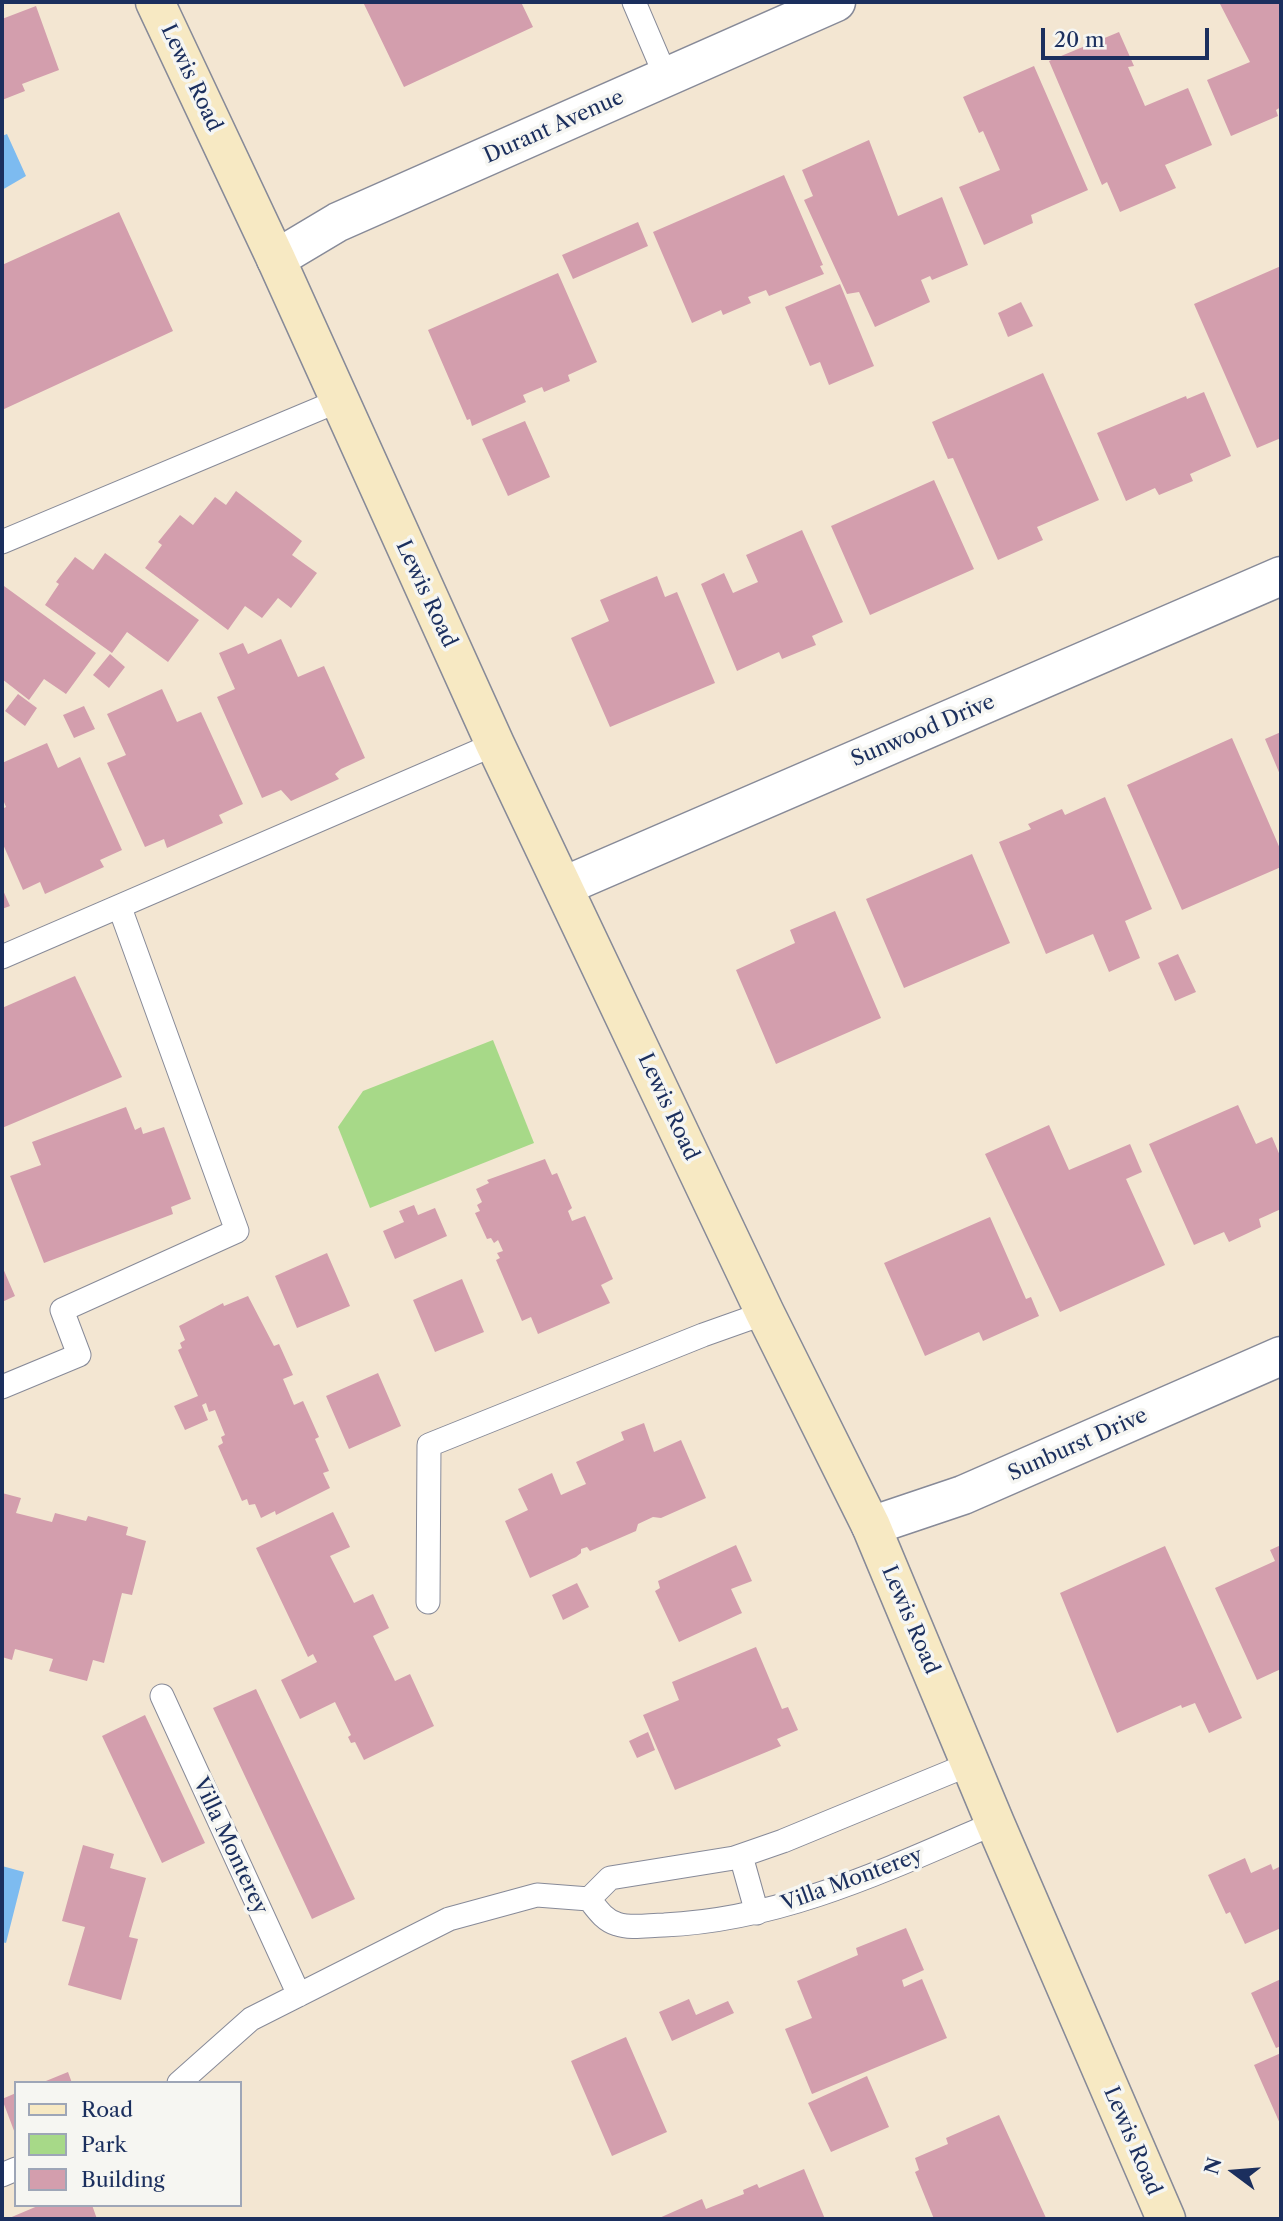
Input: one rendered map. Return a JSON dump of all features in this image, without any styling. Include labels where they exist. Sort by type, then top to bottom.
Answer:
[{"type":"street","name":"Lewis Road","points":[[155,2],[276,259],[495,744],[765,1313],[871,1526],[995,1823],[1166,2219]]},
{"type":"street","name":"Durant Avenue","points":[[276,259],[338,222],[836,2]]},
{"type":"street","name":"Sunwood Drive","points":[[564,886],[1281,576]]},
{"type":"street","name":"Sunburst Drive","points":[[871,1526],[963,1495],[1281,1356]]},
{"type":"lane","points":[[634,2],[666,77]]},
{"type":"lane","points":[[2,542],[338,401]]},
{"type":"lane","points":[[2,957],[495,744]]},
{"type":"lane","points":[[2,1387],[79,1355],[62,1310],[237,1231],[120,908]]},
{"type":"lane","points":[[428,1602],[429,1445],[703,1335],[765,1313]]},
{"type":"lane","name":"Villa Monterey","points":[[162,1696],[299,1995]]},
{"type":"lane","points":[[181,2081],[251,2019],[449,1919],[537,1895],[589,1899],[610,1878],[741,1856],[970,1764]]},
{"type":"lane","name":"Villa Monterey","points":[[589,1899],[604,1917],[627,1926],[686,1924],[757,1913],[820,1896],[995,1823]]},
{"type":"lane","points":[[741,1856],[757,1913]]},
{"type":"green space","points":[[493,1040],[534,1143],[370,1208],[338,1127],[363,1091]]},
{"type":"water","points":[[7,134],[26,176],[2,190],[2,136]]},
{"type":"water","points":[[2,1866],[24,1872],[6,1943],[2,1942]]},
{"type":"building","points":[[363,2],[521,2],[533,27],[404,87]]},
{"type":"building","points":[[1219,2],[1281,2],[1281,107],[1276,110],[1278,116],[1231,136],[1207,80],[1250,62]]},
{"type":"building","points":[[36,6],[59,70],[22,84],[25,91],[2,100],[2,19]]},
{"type":"building","points":[[1119,32],[1134,66],[1128,67],[1145,106],[1188,88],[1212,145],[1165,165],[1176,188],[1120,212],[1107,182],[1102,185],[1049,61]]},
{"type":"building","points":[[1034,66],[1088,190],[1031,215],[1033,223],[984,245],[959,187],[1000,170],[983,131],[979,133],[963,97]]},
{"type":"building","points":[[869,140],[898,216],[942,197],[968,265],[932,280],[930,276],[921,280],[930,302],[875,327],[859,292],[847,294],[804,200],[813,196],[802,170]]},
{"type":"building","points":[[784,175],[823,265],[820,266],[824,274],[769,296],[766,290],[748,297],[751,303],[723,315],[721,310],[692,323],[653,232]]},
{"type":"building","points":[[119,212],[173,331],[2,410],[2,265]]},
{"type":"building","points":[[638,222],[648,246],[573,279],[562,255]]},
{"type":"building","points":[[1281,266],[1281,438],[1257,448],[1194,304]]},
{"type":"building","points":[[558,273],[597,362],[568,375],[570,381],[544,392],[542,387],[523,395],[526,402],[472,426],[428,330]]},
{"type":"building","points":[[840,284],[874,366],[829,385],[820,362],[810,366],[785,307]]},
{"type":"building","points":[[1021,302],[1033,326],[1008,337],[998,313]]},
{"type":"building","points":[[1043,373],[1099,500],[1037,527],[1043,540],[998,560],[953,458],[948,459],[932,422]]},
{"type":"building","points":[[1204,392],[1231,456],[1190,474],[1193,481],[1159,495],[1155,488],[1126,501],[1097,433],[1186,396],[1187,399]]},
{"type":"building","points":[[525,421],[550,477],[508,496],[482,439]]},
{"type":"building","points":[[934,480],[974,569],[870,615],[831,526]]},
{"type":"building","points":[[236,491],[302,541],[292,555],[317,573],[291,608],[278,598],[262,618],[245,606],[228,630],[145,568],[162,545],[158,542],[180,515],[193,525],[215,497],[226,505]]},
{"type":"building","points":[[802,530],[843,622],[812,636],[816,645],[782,659],[779,652],[737,671],[701,584],[724,573],[733,593],[758,582],[746,555]]},
{"type":"building","points":[[105,553],[199,620],[168,662],[127,632],[112,653],[45,605],[59,584],[56,582],[75,557],[93,570]]},
{"type":"building","points":[[657,576],[665,597],[677,592],[715,683],[610,727],[571,638],[609,621],[600,600]]},
{"type":"building","points":[[4,586],[96,653],[66,694],[44,679],[29,700],[2,679]]},
{"type":"building","points":[[281,639],[298,677],[324,666],[365,758],[341,769],[335,774],[339,779],[291,801],[281,790],[262,798],[217,697],[235,689],[219,653],[243,643],[248,654]]},
{"type":"building","points":[[110,654],[125,667],[109,688],[93,675]]},
{"type":"building","points":[[162,689],[177,722],[201,712],[243,804],[219,815],[223,823],[167,848],[164,839],[145,847],[107,763],[126,755],[107,714]]},
{"type":"building","points":[[18,694],[37,708],[25,726],[5,711]]},
{"type":"building","points":[[84,706],[95,729],[74,738],[63,715]]},
{"type":"building","points":[[1281,732],[1281,777],[1265,739]]},
{"type":"building","points":[[1232,738],[1281,851],[1281,867],[1182,910],[1127,785]]},
{"type":"building","points":[[47,743],[58,768],[80,757],[122,850],[100,860],[104,867],[45,894],[40,882],[23,890],[2,842],[2,809],[6,807],[2,797],[2,763]]},
{"type":"building","points":[[1105,797],[1152,909],[1125,921],[1140,958],[1109,972],[1093,934],[1046,954],[999,842],[1031,829],[1028,824],[1062,809],[1065,815]]},
{"type":"building","points":[[972,854],[1010,943],[904,988],[866,899]]},
{"type":"building","points":[[2,888],[10,906],[2,909]]},
{"type":"building","points":[[835,911],[881,1018],[776,1064],[736,970],[795,943],[790,930]]},
{"type":"building","points":[[1178,954],[1196,992],[1175,1001],[1158,963]]},
{"type":"building","points":[[75,976],[122,1077],[2,1128],[2,1008]]},
{"type":"building","points":[[1238,1105],[1256,1144],[1272,1137],[1281,1158],[1281,1209],[1259,1219],[1261,1227],[1229,1242],[1224,1232],[1194,1245],[1149,1144]]},
{"type":"building","points":[[126,1107],[135,1130],[141,1127],[143,1134],[164,1127],[191,1199],[171,1207],[173,1214],[44,1263],[10,1176],[41,1165],[32,1142]]},
{"type":"building","points":[[1049,1125],[1069,1170],[1130,1144],[1142,1172],[1126,1179],[1165,1265],[1060,1312],[985,1154]]},
{"type":"building","points":[[545,1159],[552,1175],[557,1173],[572,1208],[568,1211],[572,1221],[585,1216],[613,1279],[601,1285],[610,1303],[538,1334],[531,1317],[522,1321],[496,1260],[500,1258],[497,1253],[503,1251],[498,1240],[494,1243],[491,1238],[487,1239],[475,1213],[480,1211],[477,1205],[482,1202],[476,1189],[489,1183],[487,1180]]},
{"type":"building","points":[[414,1205],[418,1215],[435,1208],[447,1236],[395,1259],[383,1231],[404,1222],[399,1211]]},
{"type":"building","points":[[990,1217],[1026,1299],[1031,1297],[1039,1316],[983,1341],[979,1332],[925,1356],[884,1263]]},
{"type":"building","points":[[327,1253],[350,1306],[297,1328],[275,1276]]},
{"type":"building","points":[[2,1266],[15,1296],[2,1302]]},
{"type":"building","points":[[462,1279],[484,1332],[435,1352],[413,1300]]},
{"type":"building","points":[[248,1296],[274,1346],[279,1344],[293,1375],[283,1379],[294,1405],[303,1401],[319,1437],[315,1439],[329,1471],[323,1473],[330,1488],[276,1515],[275,1511],[261,1518],[255,1504],[249,1505],[247,1499],[242,1501],[218,1446],[223,1443],[221,1437],[225,1435],[215,1410],[209,1412],[206,1403],[202,1405],[208,1420],[185,1430],[174,1406],[198,1396],[178,1350],[182,1348],[180,1343],[185,1340],[179,1326],[223,1303],[224,1306]]},
{"type":"building","points":[[378,1373],[401,1426],[349,1449],[326,1396]]},
{"type":"building","points":[[644,1423],[654,1452],[681,1440],[706,1498],[661,1518],[653,1517],[638,1524],[636,1531],[590,1551],[587,1547],[581,1549],[581,1553],[576,1557],[530,1578],[505,1521],[528,1510],[518,1489],[552,1473],[561,1495],[586,1484],[576,1462],[624,1440],[621,1432]]},
{"type":"building","points":[[2,1493],[21,1498],[16,1513],[52,1522],[55,1513],[86,1521],[88,1516],[128,1527],[126,1535],[146,1541],[132,1595],[122,1593],[104,1663],[93,1660],[87,1681],[49,1671],[53,1659],[15,1649],[12,1660],[2,1657]]},
{"type":"building","points":[[333,1512],[350,1547],[330,1556],[354,1603],[373,1594],[389,1628],[373,1636],[395,1681],[410,1674],[434,1726],[364,1760],[355,1742],[351,1743],[348,1737],[351,1735],[335,1702],[300,1719],[281,1680],[317,1662],[313,1654],[308,1657],[256,1548]]},
{"type":"building","points":[[736,1545],[752,1581],[731,1589],[742,1613],[679,1642],[655,1591],[660,1588],[658,1581]]},
{"type":"building","points":[[1281,1545],[1281,1669],[1257,1680],[1215,1588],[1275,1561],[1270,1550]]},
{"type":"building","points":[[1165,1546],[1242,1718],[1209,1733],[1195,1703],[1182,1708],[1181,1705],[1117,1733],[1060,1593]]},
{"type":"building","points":[[577,1583],[589,1607],[563,1620],[552,1595]]},
{"type":"building","points":[[756,1647],[782,1709],[788,1707],[798,1730],[777,1739],[781,1746],[675,1790],[643,1715],[679,1700],[672,1682]]},
{"type":"building","points":[[256,1689],[355,1899],[312,1919],[213,1708]]},
{"type":"building","points":[[145,1715],[205,1843],[162,1863],[102,1736]]},
{"type":"building","points":[[648,1732],[655,1750],[637,1758],[629,1741]]},
{"type":"building","points":[[83,1845],[114,1854],[110,1868],[146,1878],[129,1937],[138,1939],[121,2000],[68,1985],[85,1927],[62,1921]]},
{"type":"building","points":[[1245,1858],[1251,1873],[1271,1864],[1273,1870],[1281,1866],[1281,1928],[1245,1944],[1230,1912],[1226,1914],[1208,1875]]},
{"type":"building","points":[[906,1928],[924,1970],[902,1980],[904,1987],[922,1979],[947,2038],[812,2094],[785,2029],[812,2018],[797,1981],[858,1955],[856,1948]]},
{"type":"building","points":[[1281,1979],[1281,2046],[1276,2048],[1251,1993]]},
{"type":"building","points":[[689,1999],[696,2015],[728,2001],[734,2013],[672,2041],[659,2012]]},
{"type":"building","points":[[626,2037],[667,2132],[612,2156],[571,2061]]},
{"type":"building","points":[[1281,2053],[1281,2126],[1254,2065]]},
{"type":"building","points":[[68,2072],[71,2081],[46,2081]]},
{"type":"building","points":[[867,2076],[889,2127],[831,2152],[808,2103]]},
{"type":"building","points":[[14,2094],[14,2131],[2,2099]]},
{"type":"building","points":[[999,2115],[1046,2218],[934,2219],[915,2172],[919,2170],[915,2158],[948,2144],[946,2138]]},
{"type":"building","points":[[804,2169],[825,2219],[657,2219],[702,2199],[706,2209],[744,2194],[743,2190],[757,2184],[759,2188]]},
{"type":"building","points":[[35,2207],[93,2207],[97,2219],[7,2219]]}]
